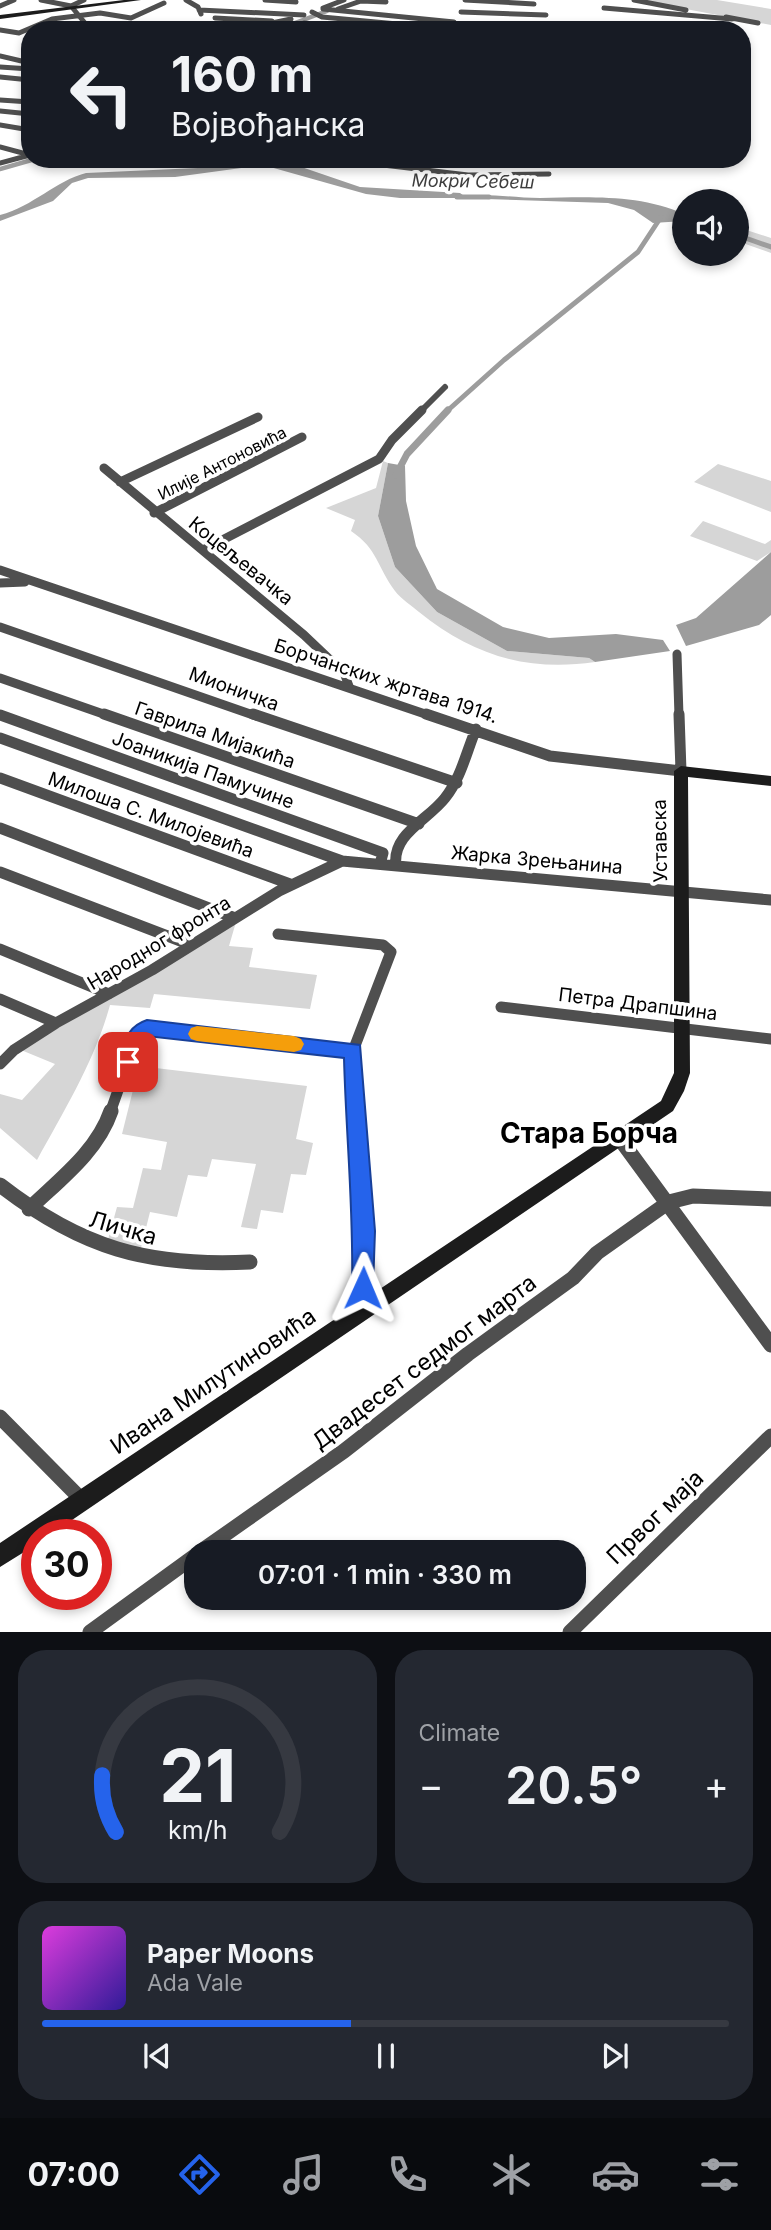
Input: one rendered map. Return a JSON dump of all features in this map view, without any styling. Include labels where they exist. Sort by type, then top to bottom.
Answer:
[{"type":"street","points":[[0,6],[13,0]]},
{"type":"street","points":[[41,0],[72,7],[83,21]]},
{"type":"street","points":[[72,7],[85,0]]},
{"type":"street","points":[[0,17],[138,0]]},
{"type":"street","points":[[186,0],[199,10],[204,21]]},
{"type":"street","points":[[265,0],[296,2]]},
{"type":"street","points":[[283,21],[344,0]]},
{"type":"street","points":[[455,21],[464,6],[462,0],[534,4]]},
{"type":"street","points":[[512,0],[526,1]]},
{"type":"street","points":[[634,0],[745,21]]},
{"type":"street","points":[[333,11],[354,2],[386,2]]},
{"type":"street","points":[[354,2],[460,14],[545,15]]},
{"type":"street","points":[[46,21],[100,13],[131,18],[164,3]]},
{"type":"street","points":[[604,8],[732,19]]},
{"type":"street","points":[[323,9],[443,21]]},
{"type":"street","points":[[199,10],[304,15]]},
{"type":"street","points":[[312,12],[321,17],[364,21]]},
{"type":"street","points":[[202,17],[264,21]]},
{"type":"street","points":[[310,21],[321,17]]},
{"type":"street","points":[[751,22],[758,23]]},
{"type":"street","points":[[0,30],[21,32]]},
{"type":"street","points":[[0,56],[21,61]]},
{"type":"street","points":[[0,66],[21,68]]},
{"type":"street","points":[[0,77],[21,79]]},
{"type":"street","points":[[0,85],[21,86]]},
{"type":"street","points":[[0,100],[21,101]]},
{"type":"street","points":[[0,111],[21,113]]},
{"type":"street","points":[[0,125],[21,128]]},
{"type":"street","points":[[0,147],[21,153]]},
{"type":"street","points":[[0,163],[21,157]]},
{"type":"street","points":[[408,168],[468,175],[549,174]]},
{"type":"street","points":[[203,550],[379,459],[392,440],[445,387]]},
{"type":"street","points":[[120,482],[258,417]]},
{"type":"street","name":"Илије Антоновића","points":[[154,513],[302,437]]},
{"type":"street","name":"Коцељевачка","points":[[104,468],[154,513],[203,550],[304,635],[344,673],[349,686]]},
{"type":"street","name":"Борчанских жртава 1914.","points":[[0,570],[559,758],[771,780]]},
{"type":"street","points":[[0,583],[30,581]]},
{"type":"street","name":"Мионичка","points":[[0,627],[245,710],[260,718],[457,783]]},
{"type":"street","name":"Уставска","points":[[677,654],[681,771],[682,1028]]},
{"type":"street","name":"Гаврила Мијакића","points":[[0,678],[419,824]]},
{"type":"street","name":"Јоаникија Памучине","points":[[0,715],[388,859]]},
{"type":"street","points":[[388,859],[400,839],[419,824],[457,783],[476,729]]},
{"type":"street","points":[[0,738],[342,861]]},
{"type":"street","name":"Милоша С. Милојевића","points":[[0,778],[290,884]]},
{"type":"street","points":[[0,828],[235,918]]},
{"type":"street","name":"Жарка Зрењанина","points":[[342,861],[388,859],[771,900]]},
{"type":"street","name":"Народног фронта","points":[[3,1057],[290,884],[342,861]]},
{"type":"street","points":[[0,872],[191,945]]},
{"type":"street","points":[[278,934],[383,945],[391,952],[353,1051],[357,1157],[364,1231],[363,1288],[368,1306]]},
{"type":"street","points":[[0,949],[109,994]]},
{"type":"street","points":[[0,999],[56,1023]]},
{"type":"street","name":"Петра Драпшина","points":[[501,1007],[771,1039]]},
{"type":"street","points":[[29,1209],[86,1153],[104,1131],[139,1031],[147,1028],[353,1051]]},
{"type":"street","name":"Ивана Милутиновића","points":[[0,1556],[660,1112],[676,1091],[682,1073],[682,1028]]},
{"type":"street","points":[[620,1139],[669,1202],[771,1345]]},
{"type":"street","name":"Личка","points":[[0,1185],[29,1209],[67,1233],[126,1255],[180,1264],[250,1262]]},
{"type":"street","points":[[669,1202],[693,1196],[771,1199]]},
{"type":"street","name":"Двадесет седмог марта","points":[[218,1540],[344,1451],[468,1354],[573,1278],[597,1253],[669,1202]]},
{"type":"street","points":[[0,1417],[82,1500]]},
{"type":"street","name":"Првог маја","points":[[570,1632],[771,1436]]},
{"type":"street","name":"Двадесет седмог марта","points":[[90,1632],[184,1564]]},
{"type":"shaded area","points":[[638,0],[717,0],[771,9],[771,25]]},
{"type":"shaded area","points":[[241,168],[175,177],[88,178],[72,183],[53,201],[0,221],[0,215],[86,173]]},
{"type":"shaded area","points":[[274,168],[304,168],[360,187],[460,193],[467,198],[400,198],[366,194]]},
{"type":"shaded area","points":[[481,195],[631,200],[672,210],[672,222],[653,223],[634,210],[608,203],[479,198]]},
{"type":"shaded area","points":[[749,231],[771,238],[771,253],[749,245]]},
{"type":"shaded area","points":[[383,461],[388,463],[378,516],[395,567],[437,612],[507,651],[589,658],[595,662],[546,664],[501,657],[459,639],[400,597],[367,545],[351,531],[355,520],[326,508],[376,488]]},
{"type":"shaded area","points":[[388,463],[405,466],[406,501],[416,546],[437,589],[503,627],[549,638],[616,634],[663,640],[670,651],[595,662],[589,658],[507,651],[437,612],[395,567],[378,516]]},
{"type":"shaded area","points":[[718,464],[771,481],[771,512],[694,482]]},
{"type":"shaded area","points":[[703,521],[765,544],[771,540],[771,552],[757,561],[690,536]]},
{"type":"shaded area","points":[[771,552],[771,615],[759,625],[686,646],[676,625],[696,618]]},
{"type":"shaded area","points":[[236,922],[229,946],[253,948],[249,967],[317,975],[310,1009],[154,994],[150,1008],[110,1005],[88,1065],[37,1160],[0,1128],[0,1094],[22,1100],[55,1064],[21,1050]]},
{"type":"shaded area","points":[[139,1066],[307,1086],[296,1139],[313,1143],[306,1175],[291,1174],[283,1213],[261,1210],[257,1229],[241,1227],[256,1164],[212,1159],[207,1177],[188,1175],[177,1217],[150,1212],[141,1248],[107,1243],[117,1207],[133,1208],[143,1168],[161,1170],[167,1142],[122,1134]]},
{"type":"waterway","points":[[300,21],[327,11]]},
{"type":"waterway","points":[[0,169],[21,163]]},
{"type":"waterway","name":"Мокри Себеш","points":[[457,197],[489,197]]},
{"type":"waterway","points":[[447,411],[504,360],[638,252],[661,217]]},
{"type":"waterway","points":[[749,239],[771,247]]},
{"type":"waterway","points":[[396,475],[407,454],[447,411]]},
{"type":"slow traffic","points":[[197,1034],[294,1044]]},
{"type":"district","name":"Стара Борча","points":[[589,1133]]},
{"type":"route","points":[[128,1062],[135,1038],[139,1031],[147,1028],[353,1051],[357,1157],[364,1220],[363,1288]]}]
